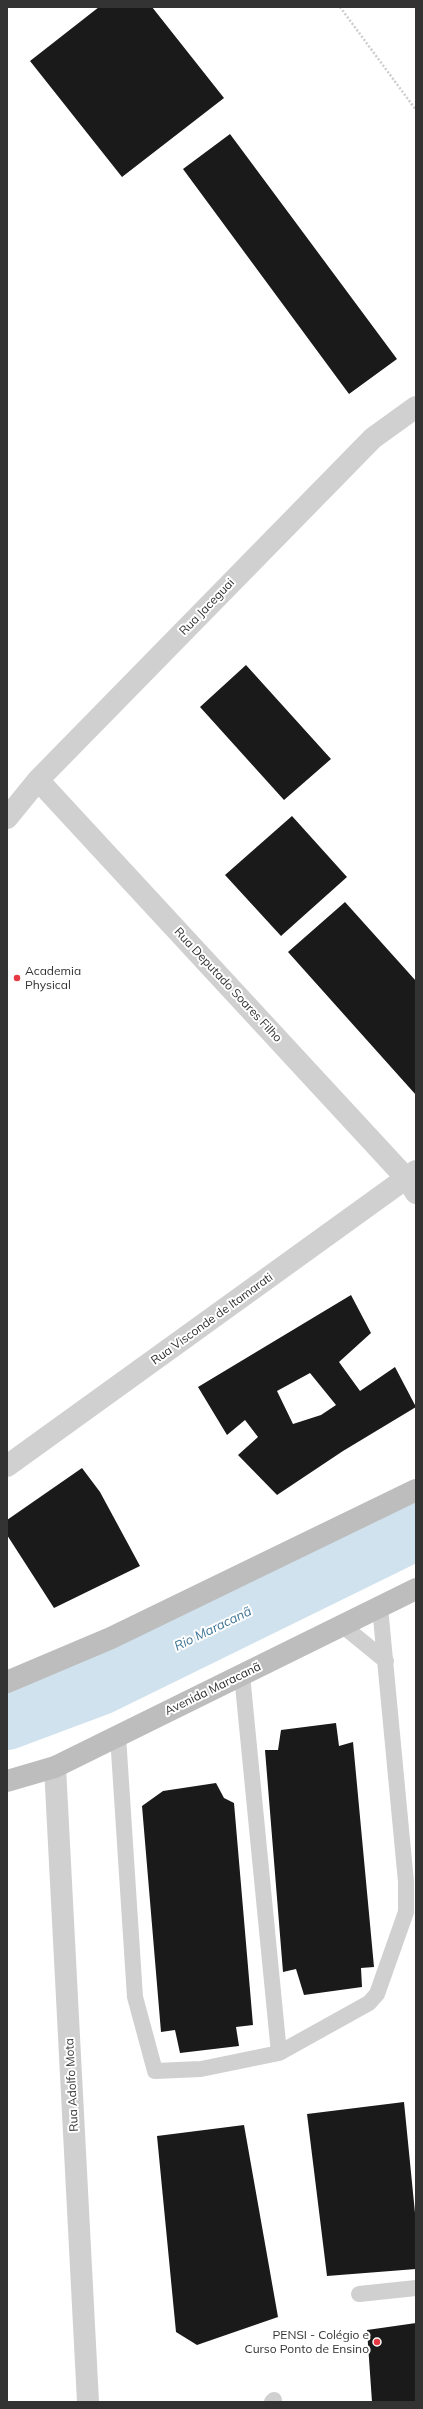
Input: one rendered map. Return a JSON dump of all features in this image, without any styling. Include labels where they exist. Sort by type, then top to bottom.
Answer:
[{"type":"main road","points":[[7,1682],[111,1638],[416,1490]]},
{"type":"main road","name":"Avenida Maracanã","points":[[7,1782],[55,1767],[416,1589]]},
{"type":"street","name":"Rua Jaceguai","points":[[7,818],[38,780],[372,438],[416,407]]},
{"type":"street","name":"Rua Deputado Soares Filho","points":[[38,780],[413,1181]]},
{"type":"street","name":"Rua Visconde de Itamarati","points":[[7,1466],[413,1181]]},
{"type":"street","name":"Rua Adolfo Mota","points":[[55,1767],[88,2402]]},
{"type":"lane","points":[[118,1736],[135,1997],[155,2071],[201,2069],[279,2053],[369,2003],[377,1994],[406,1912],[406,1882],[380,1607]]},
{"type":"lane","points":[[342,1625],[386,1661]]},
{"type":"lane","points":[[242,1675],[279,2053]]},
{"type":"lane","points":[[359,2294],[416,2288]]},
{"type":"path","points":[[340,7],[416,110]]},
{"type":"building","points":[[99,7],[152,7],[224,98],[122,177],[30,61]]},
{"type":"building","points":[[230,134],[397,359],[349,394],[183,169]]},
{"type":"building","points":[[246,665],[331,759],[284,800],[200,707]]},
{"type":"building","points":[[292,816],[347,877],[281,936],[225,875]]},
{"type":"building","points":[[345,902],[416,981],[416,1095],[288,952]]},
{"type":"building","points":[[351,1295],[371,1333],[339,1362],[360,1391],[395,1367],[416,1407],[343,1451],[277,1495],[238,1455],[258,1437],[245,1420],[227,1435],[198,1387]],"holes":[[[310,1373],[336,1405],[321,1415],[293,1424],[277,1391]]]},
{"type":"building","points":[[82,1468],[100,1492],[140,1566],[54,1608],[7,1535],[7,1520]]},
{"type":"building","points":[[336,1723],[339,1746],[353,1742],[374,1967],[361,1968],[362,1987],[304,1995],[296,1969],[283,1972],[265,1750],[278,1750],[281,1730]]},
{"type":"building","points":[[216,1783],[224,1798],[234,1803],[253,2025],[236,2027],[239,2046],[180,2053],[175,2030],[161,2032],[142,1806],[163,1791]]},
{"type":"building","points":[[404,2102],[416,2223],[416,2269],[327,2276],[307,2114]]},
{"type":"building","points":[[244,2125],[278,2317],[197,2345],[176,2332],[157,2136]]},
{"type":"building","name":"PENSI - Colégio e Curso Ponto de Ensino","points":[[416,2323],[416,2402],[372,2402],[367,2330]]},
{"type":"waterway","name":"Rio Maracanã","points":[[7,1720],[98,1686],[416,1530]]},
{"type":"place","name":"Academia Physical","points":[[17,978]]},
{"type":"place","name":"PENSI - Colégio e Curso Ponto de Ensino","points":[[377,2342]]}]
